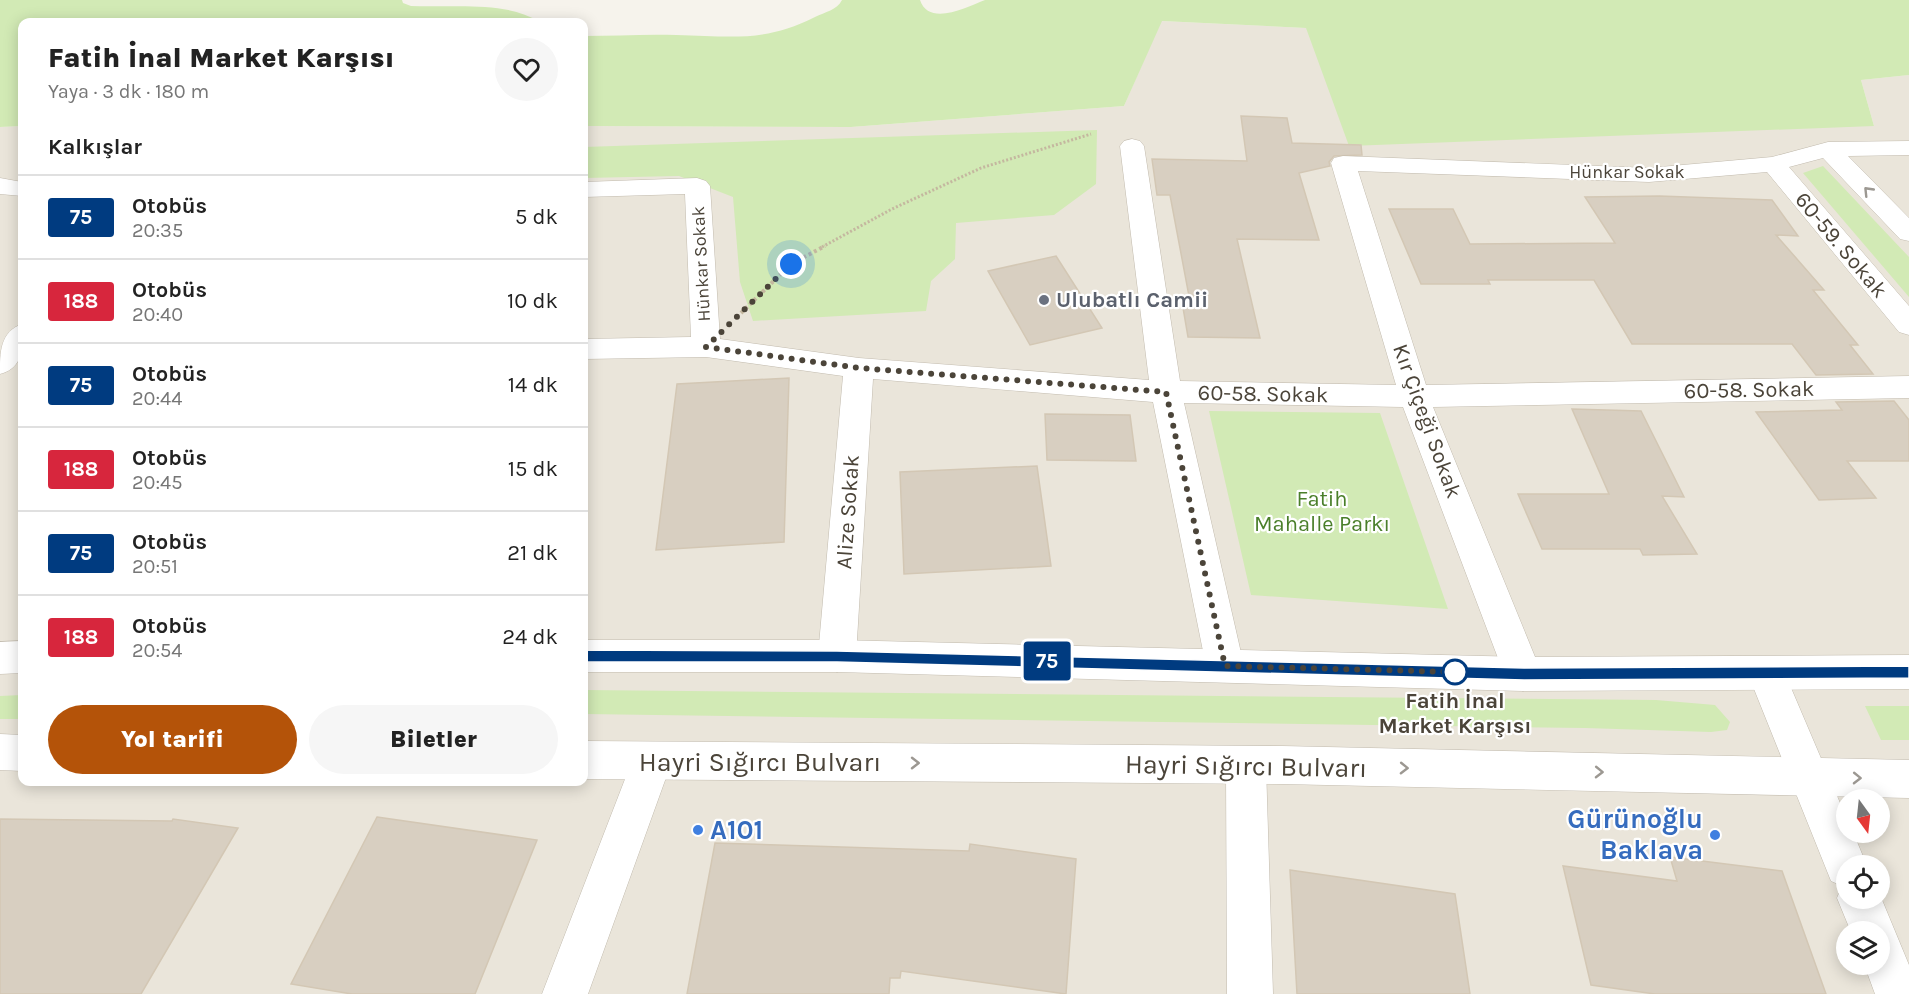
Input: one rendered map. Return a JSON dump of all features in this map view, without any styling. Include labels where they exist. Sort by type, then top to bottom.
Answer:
[{"type":"street","points":[[1132,146],[1166,392],[1225,666]]},
{"type":"street","name":"Hünkar Sokak","points":[[1343,163],[1649,175],[1773,164],[1828,149],[1909,148]]},
{"type":"street","points":[[1828,149],[1909,233]]},
{"type":"street","name":"Kır Çiçeği Sokak","points":[[1343,163],[1414,396],[1524,674]]},
{"type":"street","name":"60-59. Sokak","points":[[1773,164],[1909,325]]},
{"type":"street","points":[[0,186],[18,188]]},
{"type":"street","name":"Hünkar Sokak","points":[[588,189],[697,186],[706,347]]},
{"type":"street","points":[[7,360],[18,341]]},
{"type":"street","name":"60-58. Sokak","points":[[588,349],[706,347],[859,368],[1166,392],[1414,396],[1909,387]]},
{"type":"street","name":"Alize Sokak","points":[[837,656],[859,368]]},
{"type":"street","points":[[588,656],[837,656],[1524,674],[1909,672]]},
{"type":"street","points":[[0,658],[18,657]]},
{"type":"street","points":[[1767,674],[1842,855]]},
{"type":"street","points":[[0,752],[18,753]]},
{"type":"street","name":"Hayri Sığırcı Bulvarı","points":[[588,760],[1246,766],[1909,779]]},
{"type":"street","points":[[565,994],[652,761]]},
{"type":"street","points":[[1246,766],[1250,994]]},
{"type":"street","points":[[1890,974],[1898,994]]},
{"type":"path","points":[[706,347],[791,264],[892,209],[981,168],[1091,134]]},
{"type":"shaded area","points":[[1161,21],[1306,28],[1874,126],[1861,80],[1909,75],[1909,994],[0,994],[0,127],[18,126],[18,786],[588,786],[588,126],[851,127],[1124,106]]},
{"type":"green space","points":[[0,0],[402,0],[403,3],[411,6],[478,6],[511,10],[532,18],[18,18],[18,126],[0,127]]},
{"type":"green space","points":[[842,0],[920,0],[925,8],[940,14],[959,10],[985,0],[1909,0],[1909,75],[1861,80],[1874,126],[1349,146],[1306,28],[1162,21],[1124,106],[851,127],[588,126],[588,36],[730,37],[763,34],[797,25]]},
{"type":"green space","points":[[1097,130],[1096,184],[1054,215],[956,223],[955,259],[931,281],[926,311],[753,321],[740,282],[733,197],[679,176],[588,178],[588,147]]},
{"type":"green space","points":[[1823,166],[1909,257],[1909,297],[1803,173]]},
{"type":"green space","name":"Fatih Mahalle Parkı","points":[[1209,411],[1380,413],[1448,609],[1251,595]]},
{"type":"green space","points":[[588,690],[1656,700],[1715,705],[1730,722],[1727,730],[1711,732],[1585,728],[588,714]]},
{"type":"green space","points":[[18,695],[18,719],[0,719],[0,696]]},
{"type":"green space","points":[[1865,706],[1909,706],[1909,740],[1881,740]]},
{"type":"building","points":[[1241,116],[1287,118],[1292,143],[1361,145],[1362,155],[1334,156],[1329,162],[1330,166],[1299,173],[1319,240],[1237,239],[1260,338],[1188,337],[1181,296],[1189,296],[1170,195],[1157,195],[1152,159],[1247,161]]},
{"type":"building","points":[[1659,196],[1772,200],[1798,236],[1776,235],[1824,290],[1813,290],[1858,345],[1850,345],[1873,374],[1816,375],[1792,344],[1632,344],[1594,280],[1488,280],[1490,284],[1421,284],[1389,209],[1453,209],[1470,244],[1615,243],[1585,197]]},
{"type":"building","name":"Ulubatlı Camii","points":[[1056,256],[1102,328],[1030,345],[988,271]]},
{"type":"building","points":[[789,378],[784,542],[656,550],[677,384]]},
{"type":"building","points":[[1894,401],[1909,420],[1909,461],[1847,461],[1876,498],[1819,500],[1756,412],[1842,410],[1836,402]]},
{"type":"building","points":[[1572,409],[1641,411],[1684,497],[1662,496],[1697,554],[1643,555],[1640,549],[1542,549],[1518,494],[1609,494]]},
{"type":"building","points":[[1045,414],[1130,415],[1136,461],[1047,460]]},
{"type":"building","points":[[1037,466],[1051,566],[904,574],[900,472]]},
{"type":"building","points":[[377,817],[537,840],[475,994],[352,994],[291,984]]},
{"type":"building","points":[[0,819],[172,821],[173,819],[238,828],[141,994],[0,994]]},
{"type":"building","points":[[715,843],[969,851],[970,844],[1076,859],[1066,994],[901,971],[900,978],[890,978],[889,994],[687,994]]},
{"type":"building","points":[[1670,857],[1782,871],[1826,994],[1655,994],[1591,985],[1563,866],[1677,881]]},
{"type":"building","points":[[1290,870],[1455,894],[1470,994],[1297,994]]},
{"type":"bus line","name":"75","points":[[588,656],[837,656],[1524,674],[1909,672]]},
{"type":"place","name":"Ulubatlı Camii","points":[[1044,300]]},
{"type":"place","name":"Fatih İnal Market Karşısı","points":[[1455,672]]},
{"type":"place","name":"A101","points":[[698,830]]},
{"type":"place","name":"Gürünoğlu Baklava","points":[[1715,835]]},
{"type":"route","points":[[791,264],[706,347],[859,368],[1166,392],[1225,666],[1455,672]]}]
